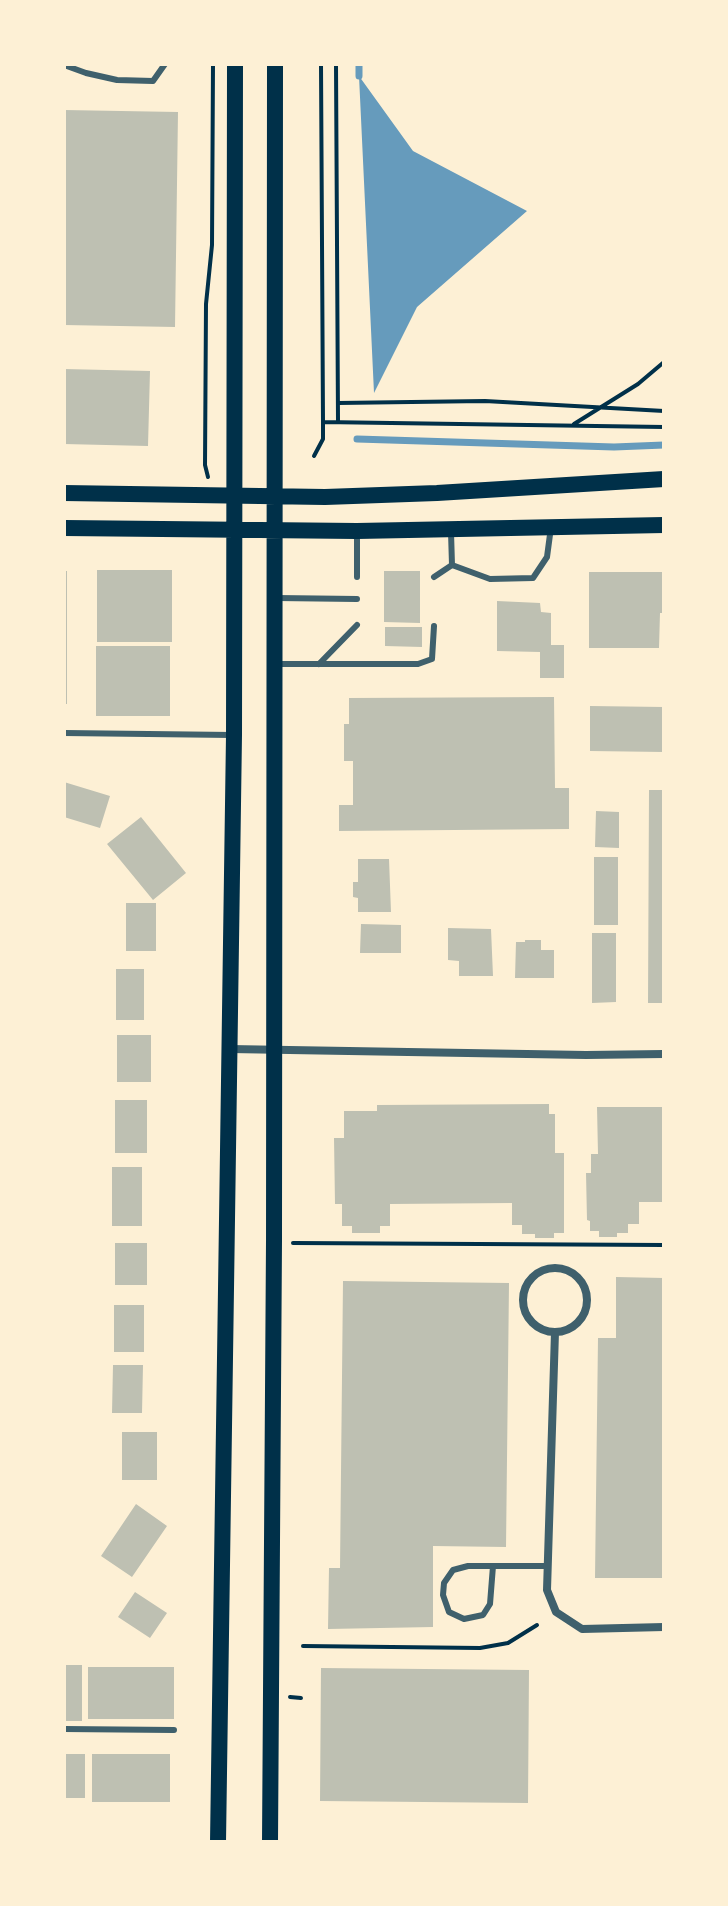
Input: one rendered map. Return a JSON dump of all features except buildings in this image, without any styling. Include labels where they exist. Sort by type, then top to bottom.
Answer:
[{"type":"main road","points":[[218,1842],[236,530],[235,64]]},
{"type":"main road","points":[[270,1842],[275,64]]},
{"type":"main road","points":[[64,493],[274,496],[437,493],[664,479]]},
{"type":"main road","points":[[64,528],[357,531],[664,525]]},
{"type":"street","points":[[230,1049],[274,1052],[664,1054]]},
{"type":"street","points":[[549,1268],[559,1268],[578,1278],[587,1296],[582,1317],[566,1330],[555,1332],[536,1326],[524,1308],[525,1288],[531,1279],[549,1268]]},
{"type":"street","points":[[555,1332],[547,1590],[556,1612],[582,1629],[664,1627]]},
{"type":"lane","points":[[64,65],[117,80],[153,81],[165,64]]},
{"type":"lane","points":[[452,565],[490,579],[533,578],[547,557],[551,527]]},
{"type":"lane","points":[[451,529],[452,565]]},
{"type":"lane","points":[[357,531],[357,577]]},
{"type":"lane","points":[[434,577],[452,565]]},
{"type":"lane","points":[[274,598],[357,599]]},
{"type":"lane","points":[[319,664],[357,625]]},
{"type":"lane","points":[[274,664],[418,664],[432,659],[434,626]]},
{"type":"lane","points":[[64,733],[234,735]]},
{"type":"lane","points":[[493,1566],[490,1604],[483,1615],[464,1619],[449,1612],[443,1595],[448,1575],[468,1566],[493,1566],[548,1566]]},
{"type":"lane","points":[[64,1729],[174,1730]]},
{"type":"path","points":[[205,465],[206,304],[212,245],[213,64]]},
{"type":"path","points":[[314,456],[323,439],[321,64]]},
{"type":"path","points":[[336,64],[338,421]]},
{"type":"path","points":[[572,425],[638,384],[664,362]]},
{"type":"path","points":[[338,403],[485,401],[664,411]]},
{"type":"path","points":[[323,422],[664,427]]},
{"type":"path","points":[[274,1241],[664,1245]]},
{"type":"path","points":[[303,1646],[480,1648],[508,1643],[537,1625]]},
{"type":"path","points":[[288,1697],[301,1698]]},
{"type":"water","points":[[359,76],[413,151],[527,211],[417,307],[374,393]]},
{"type":"waterway","points":[[359,64],[359,76]]},
{"type":"waterway","points":[[357,439],[614,447],[664,445]]}]
